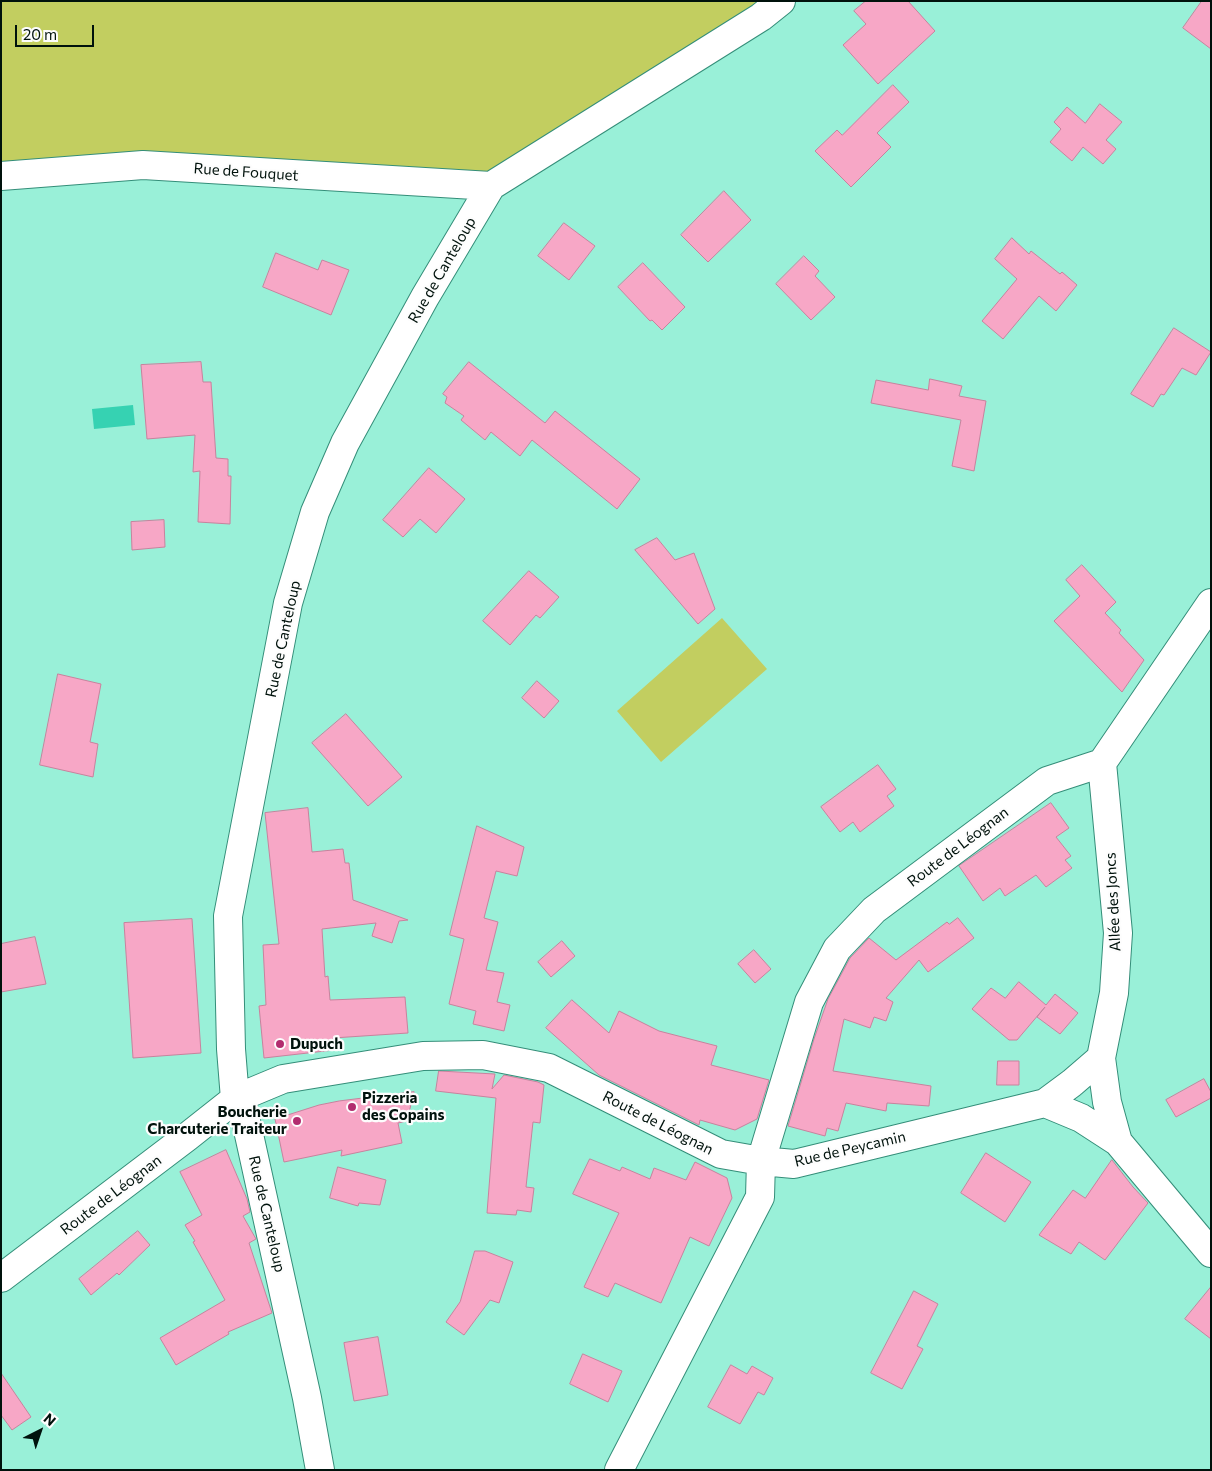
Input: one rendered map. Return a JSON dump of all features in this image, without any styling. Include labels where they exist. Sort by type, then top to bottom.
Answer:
[{"type":"street","name":"Rue de Canteloup","points":[[320,1470],[307,1398],[246,1121],[235,1099],[231,1049],[228,916],[288,603],[315,512],[345,442],[425,297],[491,186],[761,17],[781,1]]},
{"type":"street","name":"Rue de Fouquet","points":[[1,176],[143,165],[491,186]]},
{"type":"street","points":[[1102,763],[1211,602]]},
{"type":"street","name":"Route de Léognan","points":[[1,1278],[187,1138],[235,1099],[283,1078],[423,1056],[483,1055],[549,1068],[721,1154],[761,1161],[809,1002],[837,948],[874,910],[1047,781],[1102,763]]},
{"type":"street","name":"Allée des Joncs","points":[[1101,1058],[1114,993],[1118,933],[1102,763]]},
{"type":"street","points":[[1045,1103],[1101,1058]]},
{"type":"street","points":[[1101,1058],[1107,1102],[1118,1142]]},
{"type":"street","points":[[1045,1103],[1081,1118],[1118,1142],[1211,1253]]},
{"type":"street","name":"Rue de Peycamin","points":[[761,1161],[794,1164],[1045,1103]]},
{"type":"street","points":[[619,1470],[760,1197],[761,1161]]},
{"type":"shaded area","points":[[1,1],[781,1],[491,186],[371,180],[1,176]]},
{"type":"shaded area","points":[[133,405],[135,425],[94,429],[92,409]]},
{"type":"shaded area","points":[[722,618],[767,669],[661,762],[617,711]]},
{"type":"building","points":[[866,1],[908,1],[935,31],[878,84],[843,45],[866,24],[854,11]]},
{"type":"building","points":[[1202,1],[1211,1],[1211,49],[1183,28]]},
{"type":"building","points":[[893,85],[909,102],[877,133],[891,147],[851,187],[815,151],[837,130],[842,135]]},
{"type":"building","points":[[1100,104],[1122,122],[1106,140],[1116,149],[1103,164],[1083,147],[1072,161],[1050,142],[1061,129],[1054,122],[1067,107],[1085,123]]},
{"type":"building","points":[[724,191],[751,220],[708,262],[681,235]]},
{"type":"building","points":[[564,223],[595,246],[569,280],[538,256]]},
{"type":"building","points":[[1012,238],[1029,254],[1031,251],[1060,274],[1062,272],[1077,285],[1056,311],[1039,296],[1003,339],[982,321],[1017,279],[995,259]]},
{"type":"building","points":[[276,253],[318,270],[322,260],[349,270],[331,315],[263,287]]},
{"type":"building","points":[[804,256],[819,271],[815,276],[835,297],[811,320],[776,284]]},
{"type":"building","points":[[643,263],[685,307],[662,330],[652,320],[650,321],[618,287]]},
{"type":"building","points":[[1174,328],[1211,352],[1196,375],[1182,368],[1164,395],[1161,394],[1153,407],[1131,394]]},
{"type":"building","points":[[201,362],[203,382],[211,382],[216,458],[228,459],[228,476],[231,476],[230,524],[198,522],[200,471],[193,472],[195,435],[147,439],[141,365]]},
{"type":"building","points":[[469,362],[545,423],[555,411],[640,479],[617,509],[532,440],[520,456],[491,432],[485,440],[461,420],[464,416],[445,403],[447,397],[443,394]]},
{"type":"building","points":[[930,379],[962,386],[959,396],[986,401],[974,471],[952,466],[961,420],[871,403],[876,380],[928,390]]},
{"type":"building","points":[[429,468],[465,499],[436,533],[420,519],[403,537],[383,520]]},
{"type":"building","points":[[164,520],[165,547],[132,550],[131,522]]},
{"type":"building","points":[[657,538],[675,560],[694,553],[715,609],[698,624],[635,550]]},
{"type":"building","points":[[1082,565],[1116,602],[1105,613],[1121,630],[1119,633],[1144,660],[1122,692],[1054,621],[1080,596],[1066,580]]},
{"type":"building","points":[[529,571],[559,597],[540,618],[536,615],[510,645],[483,621]]},
{"type":"building","points":[[58,674],[101,684],[90,742],[98,744],[93,777],[40,765]]},
{"type":"building","points":[[537,681],[559,701],[544,718],[522,698]]},
{"type":"building","points":[[346,714],[402,777],[368,806],[312,743]]},
{"type":"building","points":[[878,765],[896,789],[887,796],[894,806],[860,832],[853,822],[840,832],[821,807]]},
{"type":"building","points":[[1051,803],[1069,828],[1056,837],[1071,856],[1065,860],[1072,868],[1046,887],[1036,875],[1005,896],[1000,888],[983,901],[959,866]]},
{"type":"building","points":[[308,808],[312,852],[343,849],[345,863],[349,863],[353,900],[408,920],[399,921],[392,943],[372,936],[376,923],[322,929],[325,977],[328,976],[330,1000],[405,997],[408,1033],[333,1038],[334,1050],[264,1058],[259,1006],[266,1005],[263,945],[279,944],[265,813]]},
{"type":"building","points":[[477,826],[524,847],[517,876],[496,871],[484,918],[498,922],[486,970],[504,973],[497,1002],[510,1005],[504,1031],[473,1024],[476,1011],[449,1004],[464,939],[450,935]]},
{"type":"building","points":[[958,918],[974,938],[928,972],[919,960],[886,998],[893,1002],[886,1021],[874,1017],[870,1028],[844,1019],[833,1071],[931,1086],[929,1106],[887,1103],[886,1111],[846,1103],[838,1131],[827,1128],[825,1136],[788,1126],[828,999],[850,958],[869,938],[896,960],[947,922],[949,924]]},
{"type":"building","points":[[192,919],[201,1053],[133,1058],[124,923]]},
{"type":"building","points":[[35,937],[46,984],[1,992],[1,944]]},
{"type":"building","points":[[562,941],[575,956],[551,977],[538,962]]},
{"type":"building","points":[[754,950],[771,969],[755,983],[738,964]]},
{"type":"building","points":[[1019,982],[1046,1005],[1055,994],[1078,1013],[1060,1034],[1037,1017],[1045,1007],[1017,1040],[1009,1040],[972,1009],[991,988],[1005,998]]},
{"type":"building","points":[[572,1000],[609,1033],[619,1011],[659,1031],[717,1046],[711,1065],[769,1080],[757,1119],[735,1130],[700,1120],[699,1125],[599,1075],[546,1028]]},
{"type":"building","points":[[998,1061],[1019,1061],[1019,1085],[997,1085]]},
{"type":"building","points":[[439,1071],[495,1074],[492,1089],[504,1075],[544,1085],[540,1123],[533,1122],[526,1187],[534,1188],[531,1212],[517,1210],[516,1215],[487,1213],[496,1098],[436,1091]]},
{"type":"building","points":[[1204,1079],[1211,1092],[1211,1098],[1176,1117],[1166,1100]]},
{"type":"building","points":[[414,1092],[407,1121],[398,1123],[402,1143],[341,1156],[342,1150],[284,1162],[275,1119],[319,1105],[339,1101]]},
{"type":"building","points":[[226,1150],[247,1199],[250,1212],[243,1216],[256,1239],[249,1243],[272,1313],[228,1332],[229,1334],[176,1365],[160,1338],[225,1300],[185,1225],[202,1215],[180,1172]]},
{"type":"building","points":[[986,1153],[1031,1182],[1005,1222],[961,1193]]},
{"type":"building","points":[[590,1159],[620,1171],[622,1167],[650,1179],[654,1168],[686,1180],[695,1162],[727,1178],[732,1198],[709,1246],[690,1237],[661,1303],[615,1283],[608,1297],[584,1287],[619,1213],[573,1194]]},
{"type":"building","points":[[1112,1160],[1148,1203],[1105,1260],[1079,1242],[1071,1254],[1039,1235],[1073,1190],[1085,1198]]},
{"type":"building","points":[[338,1167],[386,1180],[380,1205],[359,1203],[358,1206],[330,1198]]},
{"type":"building","points":[[138,1231],[150,1245],[119,1275],[117,1273],[91,1295],[79,1279]]},
{"type":"building","points":[[475,1251],[485,1251],[513,1262],[499,1303],[490,1300],[464,1335],[446,1322],[460,1302]]},
{"type":"building","points":[[1211,1287],[1211,1339],[1185,1319]]},
{"type":"building","points":[[914,1291],[938,1304],[917,1346],[923,1349],[902,1389],[871,1373]]},
{"type":"building","points":[[378,1337],[388,1395],[354,1401],[344,1343]]},
{"type":"building","points":[[583,1354],[622,1371],[608,1402],[570,1384]]},
{"type":"building","points":[[731,1365],[747,1374],[752,1366],[773,1378],[764,1395],[758,1392],[740,1424],[708,1407]]},
{"type":"building","points":[[1,1373],[31,1417],[12,1430],[1,1415]]},
{"type":"place","name":"Dupuch","points":[[280,1044]]},
{"type":"place","name":"Pizzeria des Copains","points":[[352,1107]]},
{"type":"place","name":"Boucherie Charcuterie Traiteur","points":[[297,1121]]}]
